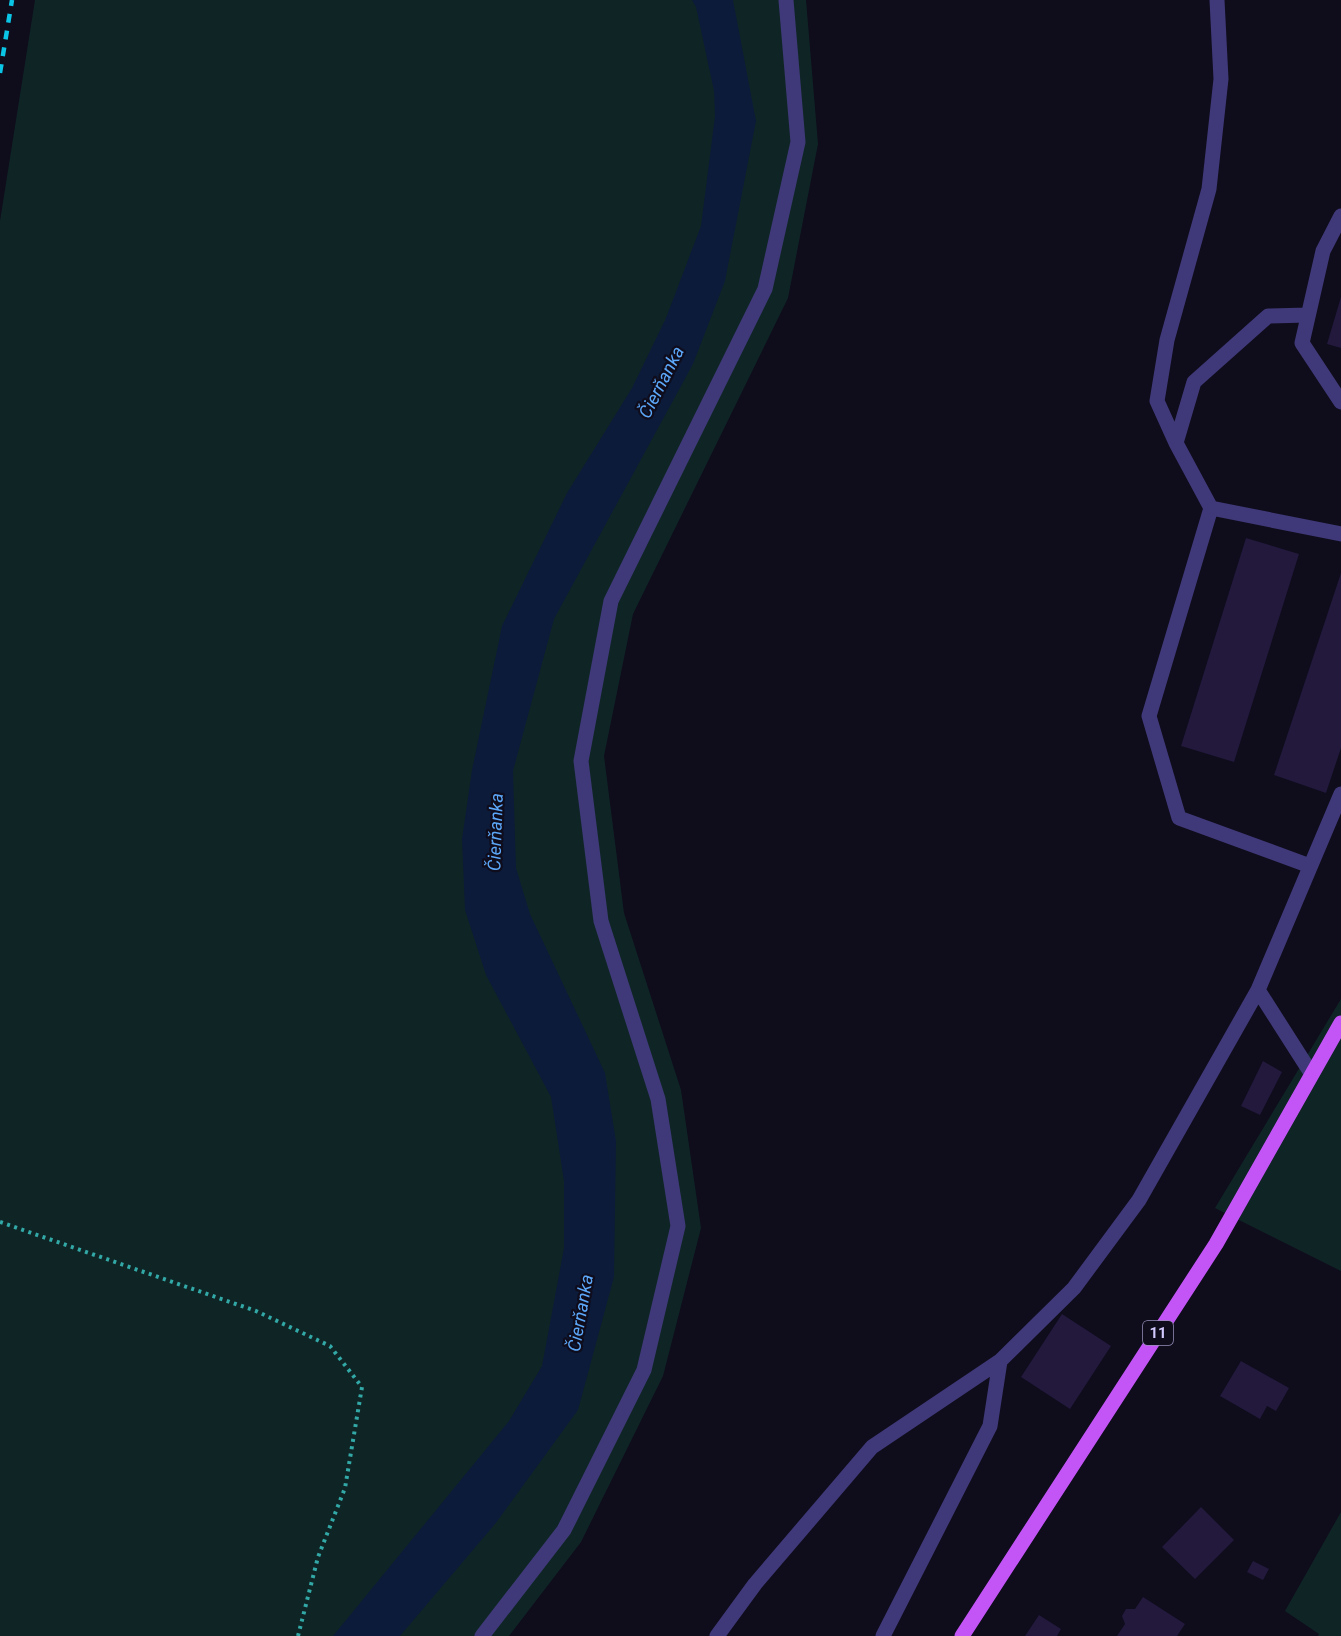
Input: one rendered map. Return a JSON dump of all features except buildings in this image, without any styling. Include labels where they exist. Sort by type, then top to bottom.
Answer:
[{"type":"main road","name":"11","points":[[962,1636],[1216,1244],[1341,1023]]},
{"type":"lane","points":[[482,1636],[564,1530],[644,1370],[678,1226],[658,1099],[601,921],[581,761],[611,601],[765,289],[798,142],[786,0]]},
{"type":"lane","points":[[1217,0],[1221,79],[1209,189],[1167,340],[1157,401],[1176,443],[1211,508],[1149,716],[1179,818],[1310,866]]},
{"type":"lane","points":[[1341,216],[1323,251],[1302,343],[1341,402]]},
{"type":"lane","points":[[1176,443],[1194,382],[1268,316],[1308,315]]},
{"type":"lane","points":[[1211,508],[1341,534]]},
{"type":"lane","points":[[717,1636],[755,1584],[872,1447],[1000,1361],[1074,1288],[1139,1200],[1258,990],[1341,794]]},
{"type":"lane","points":[[1258,990],[1311,1073]]},
{"type":"lane","points":[[883,1636],[990,1426],[1000,1361]]},
{"type":"path","points":[[0,1222],[256,1311],[330,1346],[362,1388],[345,1488],[318,1557],[298,1636]]},
{"type":"green space","points":[[35,0],[806,0],[818,144],[788,298],[633,614],[604,756],[624,913],[681,1090],[701,1228],[663,1376],[581,1542],[509,1636],[0,1636],[0,221]]},
{"type":"green space","points":[[1341,999],[1341,1271],[1215,1208]]},
{"type":"green space","points":[[1341,1512],[1341,1636],[1318,1636],[1319,1634],[1285,1611]]},
{"type":"water","name":"Čierňanka","points":[[692,0],[733,0],[756,121],[725,281],[693,364],[554,619],[513,771],[516,868],[530,914],[605,1073],[616,1141],[614,1277],[578,1410],[495,1524],[400,1636],[333,1636],[509,1421],[542,1366],[564,1248],[564,1181],[551,1097],[486,975],[465,910],[462,839],[472,770],[502,626],[567,493],[632,388],[666,318],[701,226],[715,116],[714,91],[696,7]]},
{"type":"railway","points":[[0,73],[12,0]]}]
